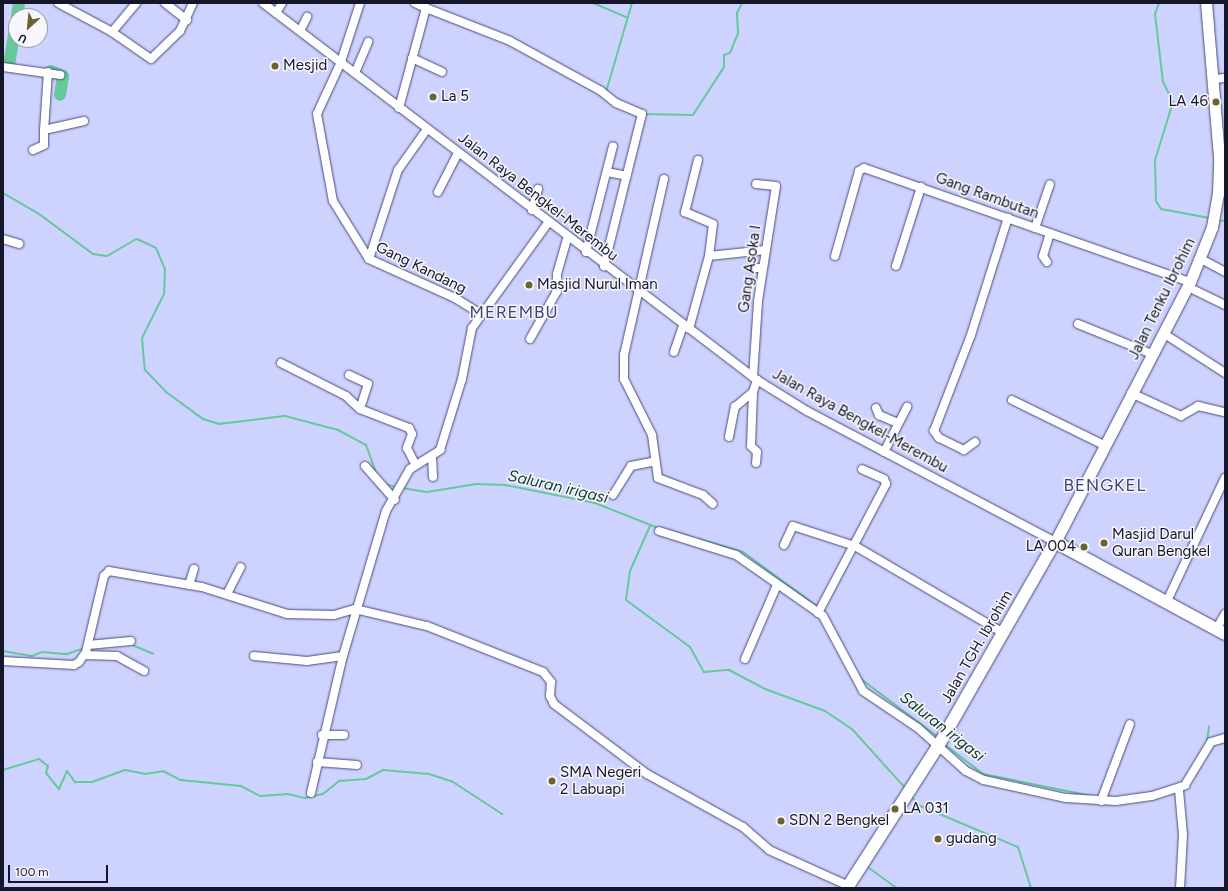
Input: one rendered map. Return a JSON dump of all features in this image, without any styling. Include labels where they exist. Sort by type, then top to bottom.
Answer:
[{"type":"highway","points":[[1055,542],[1168,601],[1221,632]]},
{"type":"highway","name":"Jalan TGH. Ibrohim","points":[[848,887],[940,743],[1055,542]]},
{"type":"main road","name":"Jalan Tenku Ibrohim","points":[[1055,542],[1131,393],[1189,284],[1201,259],[1212,227],[1216,211],[1222,166],[1220,78],[1206,3]]},
{"type":"street","points":[[58,3],[112,32],[151,59],[172,42],[187,20],[193,3]]},
{"type":"street","points":[[73,10],[79,3]]},
{"type":"street","points":[[112,32],[136,3]]},
{"type":"street","points":[[165,3],[187,20]]},
{"type":"street","name":"Jalan Raya Bengkel-Merembu","points":[[262,3],[341,62],[640,294],[755,378],[884,452],[1055,542]]},
{"type":"street","points":[[276,13],[282,3]]},
{"type":"street","name":"Gang Kandang","points":[[360,3],[341,62],[317,114],[317,122],[333,201],[368,259],[454,298],[481,314]]},
{"type":"street","points":[[415,3],[510,41],[642,116],[604,266]]},
{"type":"street","points":[[399,108],[426,8]]},
{"type":"street","points":[[300,31],[307,16]]},
{"type":"street","points":[[355,73],[368,42]]},
{"type":"street","points":[[412,58],[442,72]]},
{"type":"street","points":[[3,67],[60,74]]},
{"type":"street","points":[[33,150],[44,145],[48,72]]},
{"type":"street","points":[[44,130],[84,121]]},
{"type":"street","points":[[368,259],[398,170],[427,129]]},
{"type":"street","points":[[586,252],[613,146]]},
{"type":"street","points":[[438,192],[458,153]]},
{"type":"street","points":[[674,352],[686,327],[709,256],[713,224],[685,212],[698,160]]},
{"type":"street","name":"Gang Rambutan","points":[[835,256],[861,169],[921,187],[1189,284],[1225,304]]},
{"type":"street","points":[[607,172],[627,176]]},
{"type":"street","points":[[664,179],[623,371],[625,385],[652,435],[659,479],[703,495],[713,504]]},
{"type":"street","name":"Gang Asoka I","points":[[756,184],[776,186],[763,268],[753,392],[751,446],[756,452],[756,463]]},
{"type":"street","points":[[1035,228],[1050,184]]},
{"type":"street","points":[[896,266],[921,187]]},
{"type":"street","points":[[532,210],[538,189]]},
{"type":"street","points":[[975,442],[964,450],[938,438],[934,431],[971,335],[1008,218]]},
{"type":"street","points":[[311,793],[322,735],[355,609],[383,518],[415,464],[432,457],[442,446],[464,373],[470,334],[481,314],[548,223]]},
{"type":"street","points":[[1046,262],[1042,256],[1050,233]]},
{"type":"street","points":[[3,238],[19,244]]},
{"type":"street","points":[[530,339],[557,291],[557,274],[567,238]]},
{"type":"street","points":[[709,256],[766,250]]},
{"type":"street","points":[[1201,259],[1225,272]]},
{"type":"street","points":[[752,268],[763,268]]},
{"type":"street","points":[[1078,324],[1152,354]]},
{"type":"street","points":[[1163,333],[1225,373]]},
{"type":"street","points":[[281,363],[346,396],[360,409],[409,428],[412,434],[407,448],[415,464]]},
{"type":"street","points":[[349,375],[368,384],[360,409]]},
{"type":"street","points":[[729,436],[735,407],[753,392]]},
{"type":"street","points":[[1131,393],[1181,416],[1198,406],[1225,412]]},
{"type":"street","points":[[1012,400],[1104,445]]},
{"type":"street","points":[[884,452],[907,407]]},
{"type":"street","points":[[876,408],[879,414],[898,423]]},
{"type":"street","points":[[432,457],[433,477]]},
{"type":"street","points":[[613,495],[631,466],[656,461]]},
{"type":"street","points":[[365,466],[397,494]]},
{"type":"street","points":[[819,610],[855,546],[886,482],[862,469]]},
{"type":"street","points":[[1168,601],[1221,499],[1225,478]]},
{"type":"street","points":[[784,545],[793,526],[855,546],[1003,633]]},
{"type":"street","points":[[659,531],[736,555],[819,610],[830,627],[860,687],[940,743],[984,780],[1066,798],[1102,798],[1179,790],[1192,775],[1211,742],[1225,738]]},
{"type":"street","points":[[227,594],[241,567]]},
{"type":"street","points":[[189,585],[194,569]]},
{"type":"street","points":[[3,661],[74,665],[85,655],[106,572],[189,585],[227,594],[296,615],[334,615],[355,609],[434,629],[543,672],[551,682],[550,696],[554,704],[647,774],[743,827],[769,850],[848,887]]},
{"type":"street","points":[[745,659],[778,584]]},
{"type":"street","points":[[1221,632],[1225,614]]},
{"type":"street","points":[[88,645],[132,641]]},
{"type":"street","points":[[85,655],[117,656],[144,671]]},
{"type":"street","points":[[254,656],[307,661],[343,656]]},
{"type":"street","points":[[1102,798],[1130,724]]},
{"type":"street","points":[[322,735],[344,735]]},
{"type":"street","points":[[317,762],[357,765]]},
{"type":"street","points":[[1179,790],[1183,835],[1180,888]]},
{"type":"waterway","points":[[18,8],[19,3]]},
{"type":"waterway","points":[[593,3],[626,17]]},
{"type":"waterway","points":[[606,92],[632,3]]},
{"type":"waterway","points":[[643,114],[693,115],[724,67],[724,55],[730,53],[738,33],[737,13],[742,3]]},
{"type":"waterway","points":[[1159,3],[1155,14],[1163,82],[1173,102],[1155,160],[1156,201],[1161,209],[1209,218]]},
{"type":"waterway","points":[[9,65],[12,48]]},
{"type":"waterway","points":[[51,71],[63,76],[60,95]]},
{"type":"waterway","name":"Saluran irigasi","points":[[3,193],[39,214],[93,254],[107,256],[137,239],[156,248],[165,269],[164,294],[142,338],[145,370],[166,392],[203,419],[219,424],[285,416],[338,430],[366,445],[377,475]]},
{"type":"waterway","points":[[1217,220],[1225,221]]},
{"type":"waterway","name":"Saluran irigasi","points":[[385,484],[396,487]]},
{"type":"waterway","name":"Saluran irigasi","points":[[402,488],[427,492],[476,484],[505,485],[595,503],[658,528]]},
{"type":"waterway","points":[[650,526],[630,571],[626,600],[690,647],[704,672],[729,670],[765,689],[825,711],[852,729],[906,789]]},
{"type":"waterway","name":"Saluran irigasi","points":[[668,530],[695,538]]},
{"type":"waterway","name":"Saluran irigasi","points":[[699,539],[743,552],[818,607]]},
{"type":"waterway","name":"Saluran irigasi","points":[[825,613],[832,626]]},
{"type":"waterway","points":[[130,644],[153,654]]},
{"type":"waterway","points":[[3,651],[32,656],[42,652],[67,654],[84,648]]},
{"type":"waterway","name":"Saluran irigasi","points":[[861,679],[938,737]]},
{"type":"waterway","name":"Saluran irigasi","points":[[1207,741],[1209,726]]},
{"type":"waterway","name":"Saluran irigasi","points":[[944,744],[983,774],[1092,796]]},
{"type":"waterway","points":[[3,770],[39,759],[48,766],[46,773],[59,789],[67,771],[75,782],[92,782],[125,770],[145,774],[163,771],[181,780],[241,786],[260,796],[288,794],[304,798],[323,794],[339,781],[366,779],[383,770],[429,774],[453,782],[502,814]]},
{"type":"waterway","points":[[911,796],[918,805],[1018,847],[1031,888]]},
{"type":"waterway","points":[[869,868],[897,888]]},
{"type":"place","name":"Mesjid","points":[[275,66]]},
{"type":"place","name":"La 5","points":[[433,97]]},
{"type":"place","name":"LA 46","points":[[1216,102]]},
{"type":"place","name":"Masjid Nurul Iman","points":[[529,285]]},
{"type":"place","name":"Masjid Darul Quran Bengkel","points":[[1104,543]]},
{"type":"place","name":"LA 004","points":[[1084,547]]},
{"type":"place","name":"SMA Negeri 2 Labuapi","points":[[552,781]]},
{"type":"place","name":"LA 031","points":[[895,809]]},
{"type":"place","name":"SDN 2 Bengkel","points":[[781,821]]},
{"type":"place","name":"gudang","points":[[938,839]]},
{"type":"district","name":"MEREMBU","points":[[514,313]]},
{"type":"district","name":"BENGKEL","points":[[1105,486]]}]
